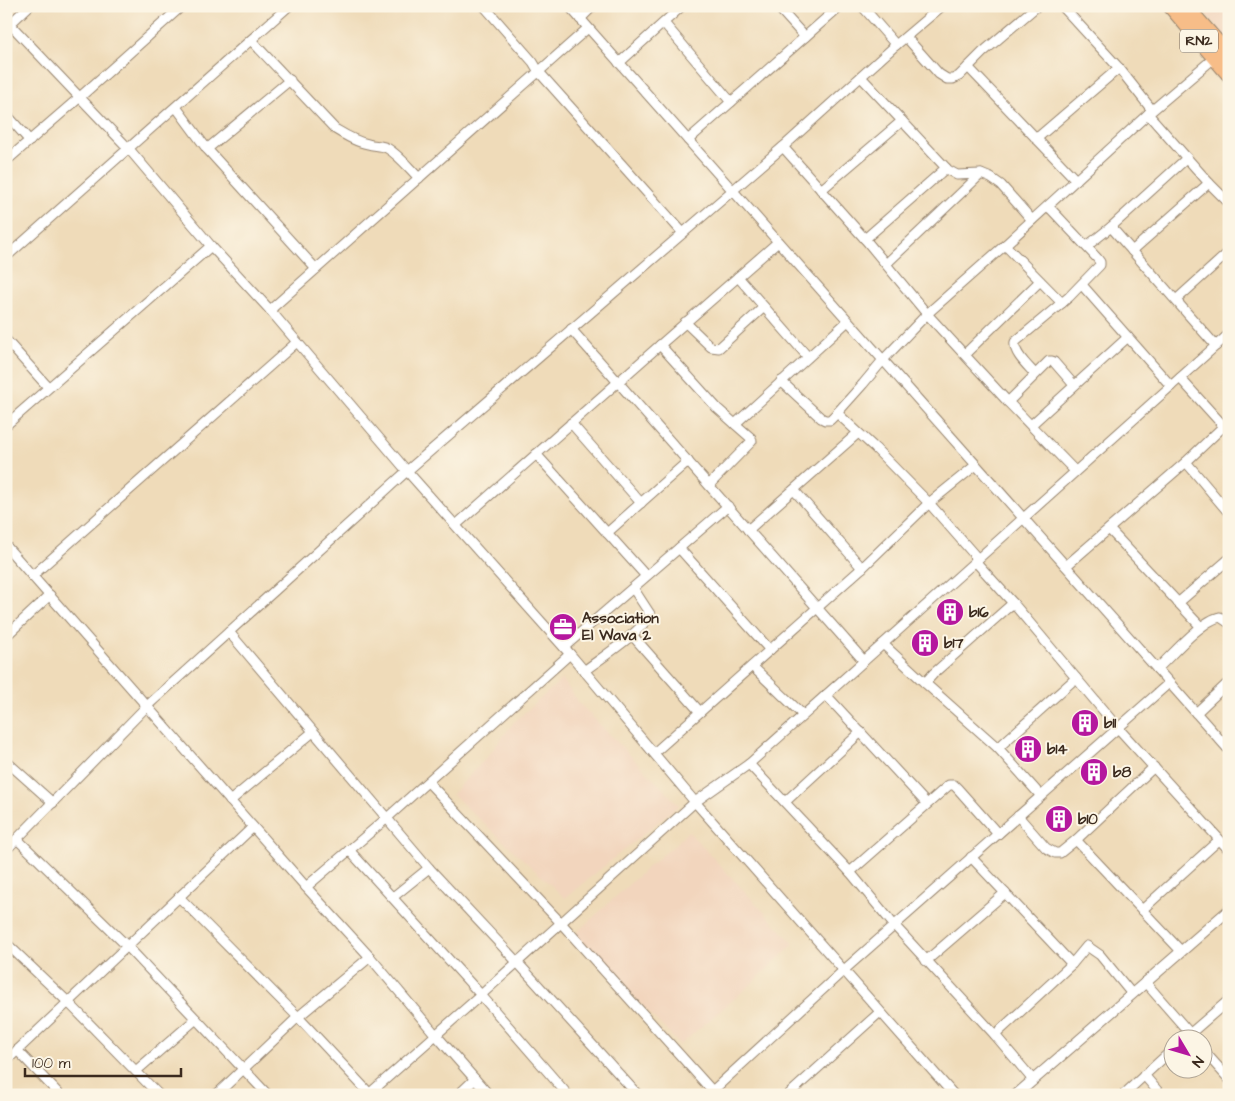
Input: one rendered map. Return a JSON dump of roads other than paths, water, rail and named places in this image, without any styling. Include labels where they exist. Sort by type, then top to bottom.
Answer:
[{"type":"highway","name":"RN2","points":[[1170,6],[1229,75]]},
{"type":"highway","name":"RN2","points":[[1186,6],[1229,55]]},
{"type":"street","points":[[29,6],[8,22],[128,149],[210,246],[270,310],[407,471],[567,651],[696,802],[954,1095]]},
{"type":"street","points":[[6,161],[182,6]]},
{"type":"street","points":[[6,257],[251,40],[278,10],[289,6]]},
{"type":"street","points":[[484,6],[533,62],[539,72],[683,232]]},
{"type":"street","points":[[569,6],[1229,750]]},
{"type":"street","points":[[580,19],[593,6]]},
{"type":"street","points":[[619,63],[682,6]]},
{"type":"street","points":[[777,6],[805,37]]},
{"type":"street","points":[[688,140],[840,6]]},
{"type":"street","points":[[862,6],[896,45]]},
{"type":"street","points":[[6,850],[147,706],[407,471],[783,147],[942,6]]},
{"type":"street","points":[[906,37],[939,74],[947,80],[954,79],[1037,6]]},
{"type":"street","points":[[1062,6],[1119,68],[1150,112],[1187,158],[1229,203]]},
{"type":"street","points":[[664,23],[731,102]]},
{"type":"street","points":[[270,310],[588,28]]},
{"type":"street","points":[[251,40],[336,129],[348,137],[366,144],[388,149],[419,178]]},
{"type":"street","points":[[782,382],[821,418],[830,420],[882,360],[927,314],[1150,112],[1214,58]]},
{"type":"street","points":[[968,67],[1076,180]]},
{"type":"street","points":[[1036,139],[1119,68]]},
{"type":"street","points":[[861,77],[946,168],[957,175],[981,174],[991,178],[1001,186],[1032,220]]},
{"type":"street","points":[[207,150],[290,80]]},
{"type":"street","points":[[176,107],[207,150],[316,269]]},
{"type":"street","points":[[6,114],[30,141]]},
{"type":"street","points":[[821,190],[902,120]]},
{"type":"street","points":[[783,147],[865,239],[927,314],[1008,402],[1076,471]]},
{"type":"street","points":[[1087,246],[1111,227],[1187,158]]},
{"type":"street","points":[[865,239],[946,168]]},
{"type":"street","points":[[886,264],[981,174]]},
{"type":"street","points":[[1132,251],[1209,183]]},
{"type":"street","points":[[1035,374],[1020,357],[1014,344],[1082,285],[1100,265],[1100,262],[1087,246],[1048,206]]},
{"type":"street","points":[[1111,227],[1216,346]]},
{"type":"street","points":[[456,525],[778,242]]},
{"type":"street","points":[[1005,245],[1062,303]]},
{"type":"street","points":[[6,425],[210,246]]},
{"type":"street","points":[[1176,300],[1229,252]]},
{"type":"street","points":[[738,277],[808,357]]},
{"type":"street","points":[[965,354],[1040,281]]},
{"type":"street","points":[[1082,285],[1171,386]]},
{"type":"street","points":[[686,322],[711,347],[719,348],[764,307]]},
{"type":"street","points":[[735,424],[848,321]]},
{"type":"street","points":[[572,328],[864,661]]},
{"type":"street","points":[[179,897],[371,1094],[435,1034],[696,802],[749,764],[1229,334]]},
{"type":"street","points":[[1031,424],[1128,337]]},
{"type":"street","points":[[6,340],[48,387]]},
{"type":"street","points":[[32,576],[297,342]]},
{"type":"street","points":[[660,344],[717,408],[751,438],[752,441],[709,485]]},
{"type":"street","points":[[1008,402],[1048,361],[1052,361],[1074,385]]},
{"type":"street","points":[[1066,566],[1227,426],[1180,378]]},
{"type":"street","points":[[837,413],[875,448],[929,503],[1118,728],[1229,850]]},
{"type":"street","points":[[571,424],[641,503]]},
{"type":"street","points":[[748,530],[858,433]]},
{"type":"street","points":[[536,454],[646,576]]},
{"type":"street","points":[[607,533],[688,461]]},
{"type":"street","points":[[1186,462],[1229,513]]},
{"type":"street","points":[[654,753],[862,568],[929,503],[976,465]]},
{"type":"street","points":[[794,490],[862,568]]},
{"type":"street","points":[[306,887],[428,782],[632,588],[728,506]]},
{"type":"street","points":[[1109,529],[1201,626]]},
{"type":"street","points":[[6,546],[489,1095]]},
{"type":"street","points":[[679,548],[770,650]]},
{"type":"street","points":[[1178,603],[1229,559]]},
{"type":"street","points":[[584,671],[632,635],[648,618],[650,614],[632,588]]},
{"type":"street","points":[[6,636],[50,595]]},
{"type":"street","points":[[925,683],[1013,603]]},
{"type":"street","points":[[1157,669],[1201,626],[1220,617],[1229,623]]},
{"type":"street","points":[[229,632],[429,868],[638,1095]]},
{"type":"street","points":[[632,635],[700,712]]},
{"type":"street","points":[[882,644],[998,748],[1041,796]]},
{"type":"street","points":[[752,666],[803,715]]},
{"type":"street","points":[[998,748],[1076,678]]},
{"type":"street","points":[[1196,713],[1229,682]]},
{"type":"street","points":[[428,782],[561,923],[712,1093],[894,925],[1169,683]]},
{"type":"street","points":[[826,695],[927,804]]},
{"type":"street","points":[[230,801],[313,732]]},
{"type":"street","points":[[785,802],[861,732]]},
{"type":"street","points":[[6,761],[53,803]]},
{"type":"street","points":[[749,764],[850,872],[894,925],[995,1035],[1033,1080]]},
{"type":"street","points":[[1018,816],[1046,848],[1060,853],[1154,767]]},
{"type":"street","points":[[850,872],[949,785],[954,786],[998,834]]},
{"type":"street","points":[[6,1060],[253,827]]},
{"type":"street","points":[[17,839],[127,946],[268,1095]]},
{"type":"street","points":[[1076,840],[1181,951]]},
{"type":"street","points":[[1142,910],[1219,840]]},
{"type":"street","points":[[350,850],[568,1095]]},
{"type":"street","points":[[971,857],[1072,964]]},
{"type":"street","points":[[393,897],[429,868]]},
{"type":"street","points":[[926,961],[1005,893]]},
{"type":"street","points":[[1016,1095],[1229,910]]},
{"type":"street","points":[[6,943],[68,1002],[159,1095]]},
{"type":"street","points":[[995,1035],[1072,964],[1086,946],[1100,955],[1132,994]]},
{"type":"street","points":[[216,1095],[298,1017],[370,958]]},
{"type":"street","points":[[1145,982],[1183,1028]]},
{"type":"street","points":[[1199,1028],[1229,1000]]},
{"type":"street","points":[[788,1095],[880,1012]]},
{"type":"street","points":[[136,1071],[196,1019]]},
{"type":"street","points":[[17,1050],[60,1095]]},
{"type":"street","points":[[1123,1095],[1162,1059]]},
{"type":"street","points":[[1212,1059],[1229,1079]]},
{"type":"street","points":[[1144,1075],[1161,1095]]},
{"type":"street","points":[[458,1095],[475,1079]]},
{"type":"place","name":"b16","points":[[950,612]]},
{"type":"place","name":"Association El Wava 2","points":[[563,627]]},
{"type":"place","name":"b17","points":[[925,643]]},
{"type":"place","name":"b11","points":[[1085,723]]},
{"type":"place","name":"b14","points":[[1028,749]]},
{"type":"place","name":"b8","points":[[1094,772]]},
{"type":"place","name":"b10","points":[[1059,819]]}]
